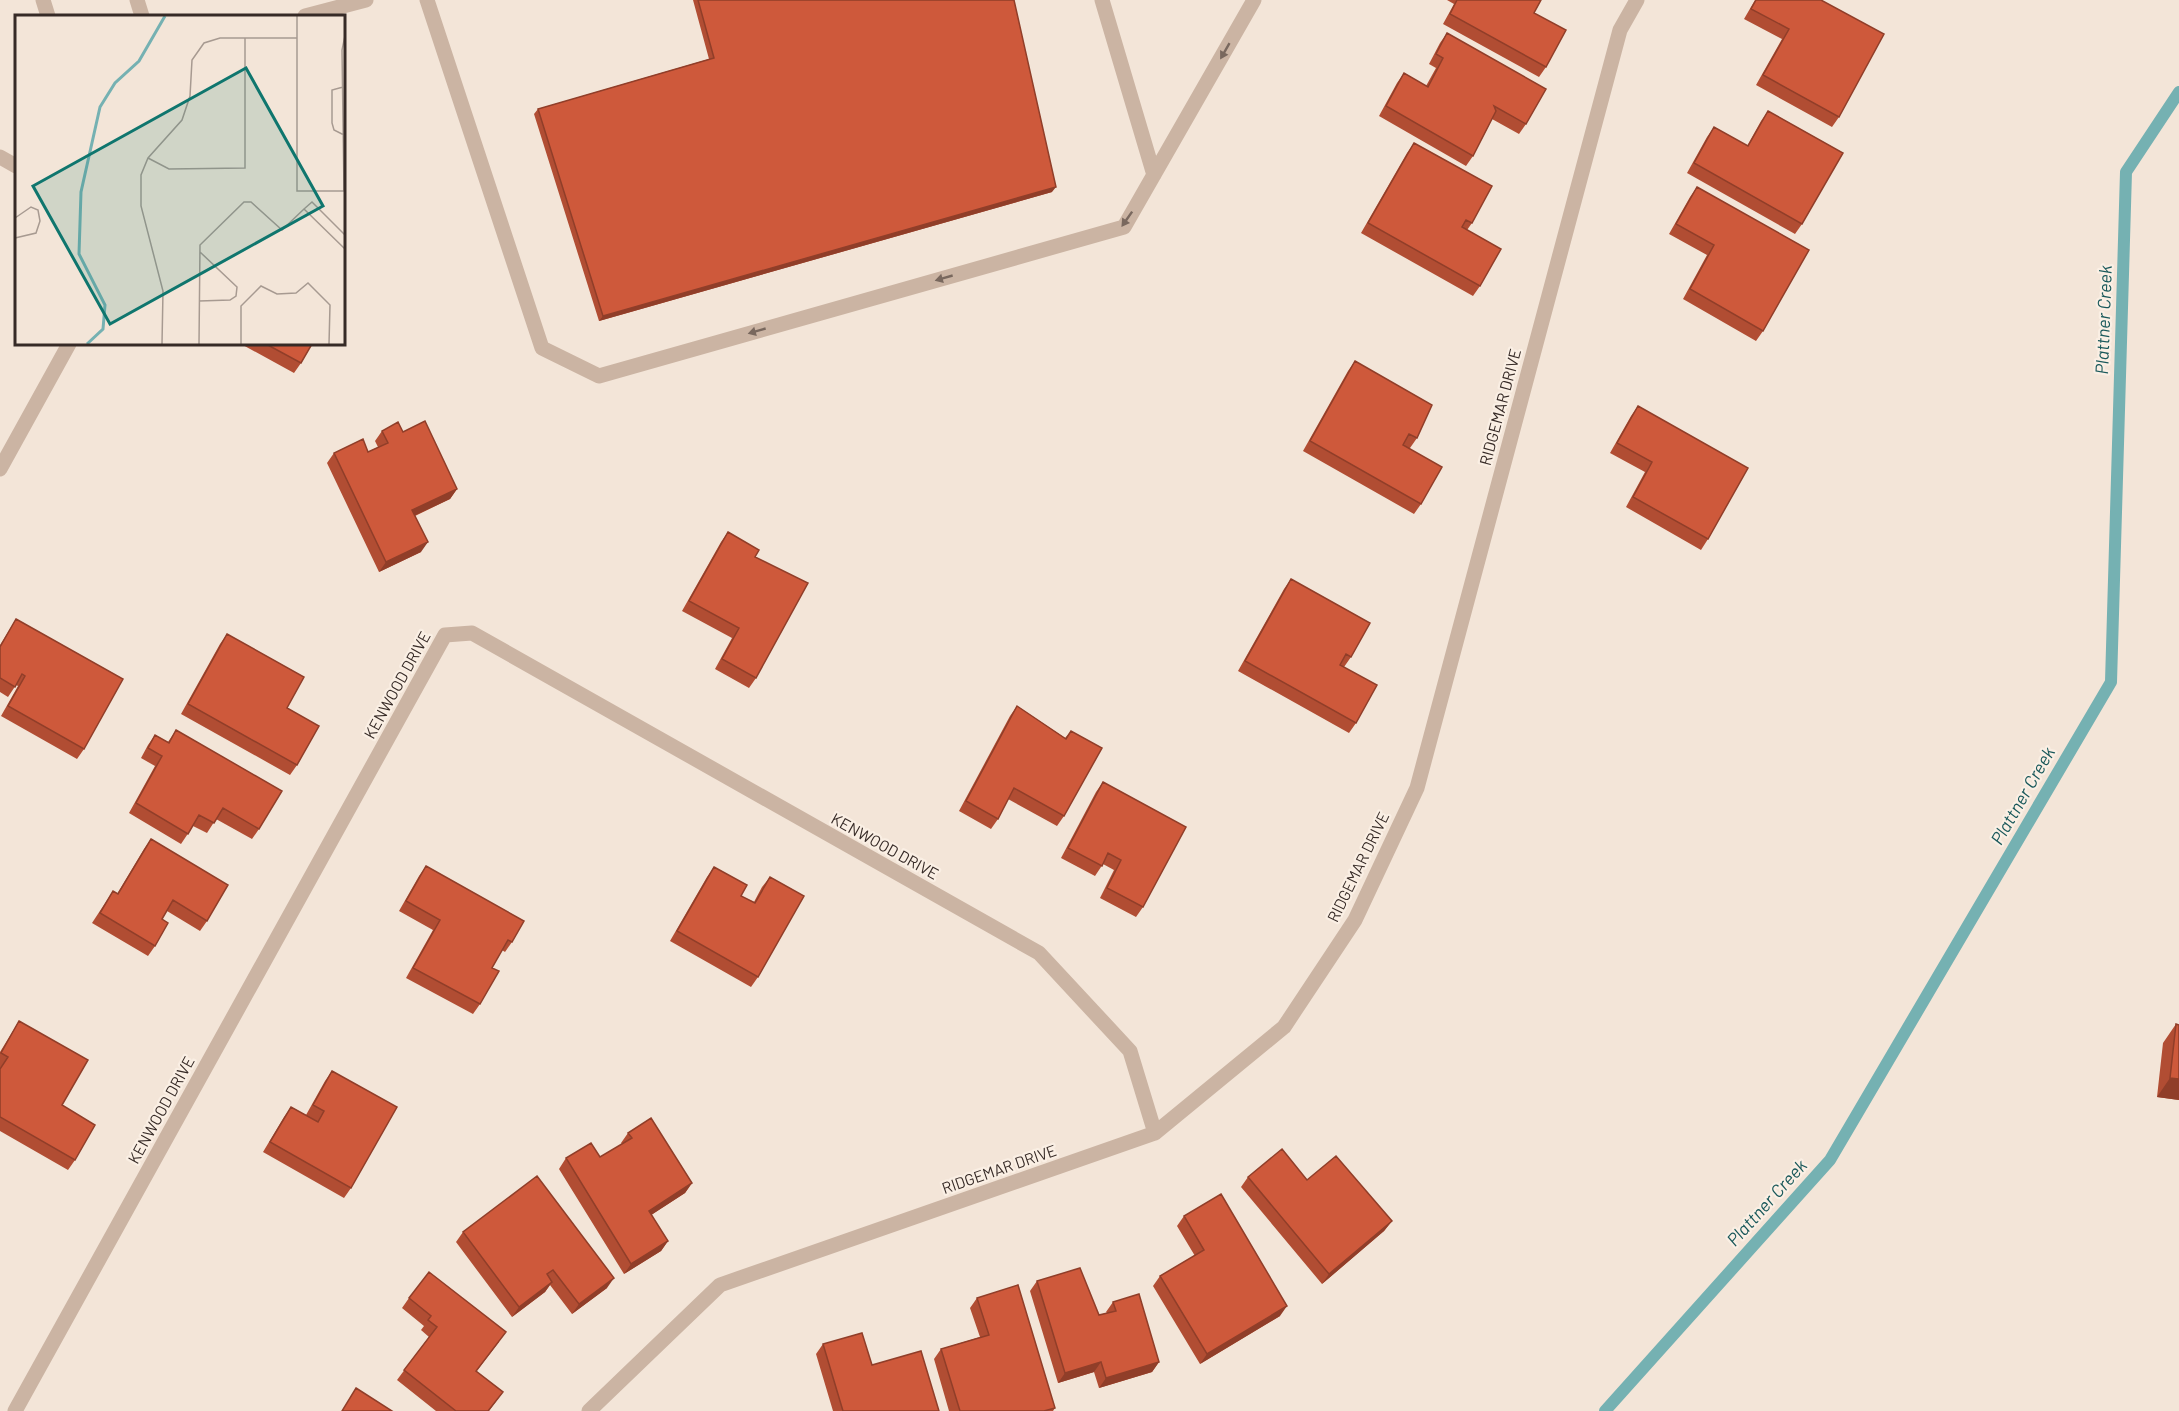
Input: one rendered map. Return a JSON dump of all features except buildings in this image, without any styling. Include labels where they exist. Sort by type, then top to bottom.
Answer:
[{"type":"street","points":[[43,0],[48,15]]},
{"type":"street","points":[[137,0],[142,15]]},
{"type":"street","points":[[309,15],[366,0]]},
{"type":"street","points":[[427,0],[542,348],[599,376],[1124,227],[1254,0]]},
{"type":"street","points":[[1102,0],[1154,175]]},
{"type":"street","name":"RIDGEMAR DRIVE","points":[[589,1411],[720,1285],[1155,1134],[1284,1027],[1355,920],[1417,788],[1620,30],[1637,0]]},
{"type":"street","points":[[0,157],[15,165]]},
{"type":"street","points":[[0,469],[68,345]]},
{"type":"street","name":"KENWOOD DRIVE","points":[[15,1411],[445,635],[472,633],[1040,953],[1130,1051],[1155,1134]]},
{"type":"waterway","name":"Plattner Creek","points":[[1605,1411],[1830,1160],[2111,682],[2126,172],[2179,92]]}]
